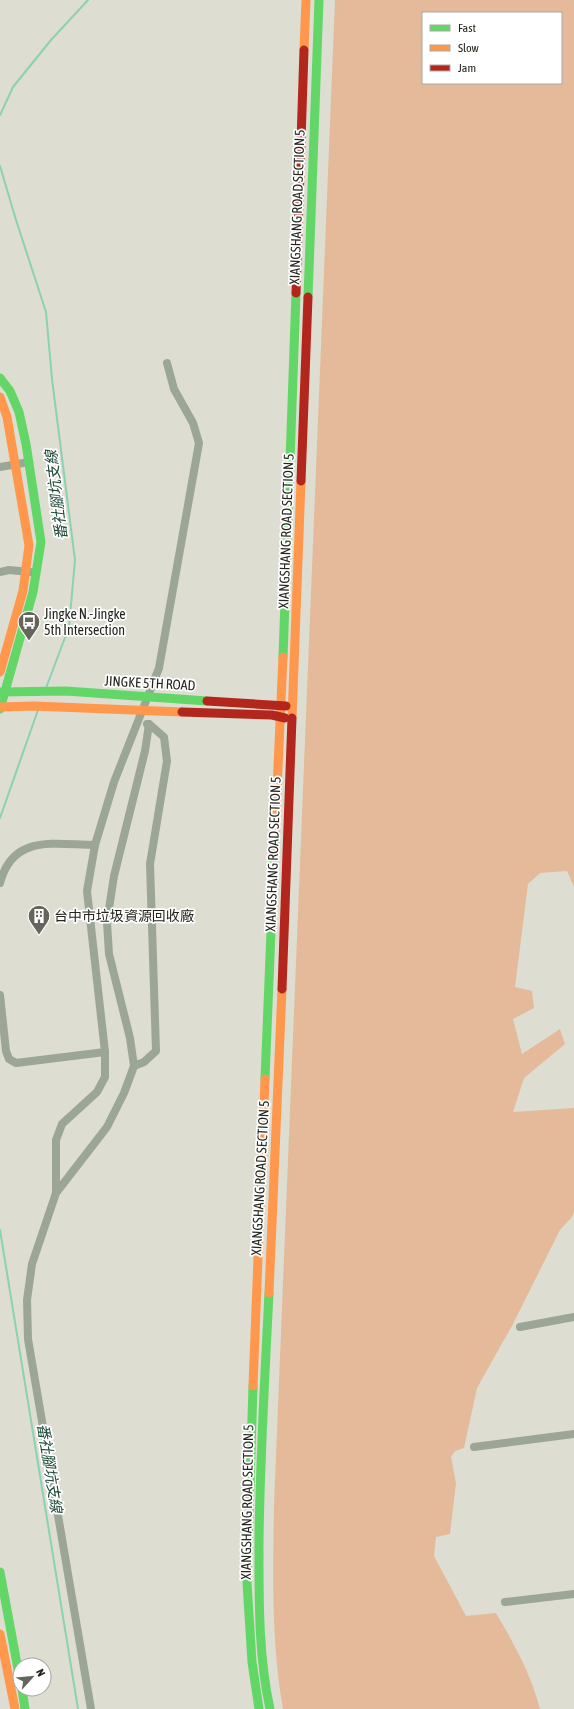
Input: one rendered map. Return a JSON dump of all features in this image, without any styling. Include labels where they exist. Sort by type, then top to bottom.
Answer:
[{"type":"main road","name":"XIANGSHANG ROAD SECTION 5","points":[[259,1709],[252,1662],[247,1583],[253,1372],[264,1125],[306,0]]},
{"type":"main road","name":"XIANGSHANG ROAD SECTION 5","points":[[270,1709],[266,1690],[259,1589],[260,1470],[278,1124],[296,708],[319,0]]},
{"type":"main road","points":[[0,378],[10,390],[17,404],[29,462],[41,542],[33,592],[3,692],[0,708]]},
{"type":"main road","points":[[0,397],[6,410],[29,546],[24,572],[23,591],[0,672]]},
{"type":"main road","name":"JINGKE 5TH ROAD","points":[[3,692],[66,691],[280,705],[296,708]]},
{"type":"main road","name":"JINGKE 5TH ROAD","points":[[0,708],[34,706],[170,711],[279,716],[295,720]]},
{"type":"main road","points":[[0,1572],[16,1657]]},
{"type":"main road","points":[[0,1634],[15,1709]]},
{"type":"main road","points":[[23,1697],[25,1709]]},
{"type":"street","points":[[92,1709],[28,1339],[27,1300],[32,1264],[56,1193],[56,1140],[62,1124],[97,1092],[104,1077],[105,1052],[87,891],[95,845],[114,782],[159,668],[198,443],[193,423],[174,389],[167,363]]},
{"type":"street","points":[[0,467],[29,462]]},
{"type":"street","points":[[0,572],[8,570],[37,572]]},
{"type":"street","points":[[134,1066],[144,1062],[156,1051],[150,864],[167,761],[164,736],[150,724],[136,724]]},
{"type":"street","points":[[56,1193],[107,1127],[124,1093],[134,1066],[130,1038],[109,954],[107,922],[114,876],[145,751],[150,724]]},
{"type":"street","points":[[0,883],[9,862],[23,849],[38,844],[95,845]]},
{"type":"street","points":[[0,995],[6,1051],[8,1057],[16,1063],[105,1052]]},
{"type":"street","points":[[520,1327],[574,1317]]},
{"type":"street","points":[[474,1447],[574,1434]]},
{"type":"street","points":[[505,1602],[574,1594]]},
{"type":"shaded area","points":[[335,0],[574,0],[574,887],[567,871],[540,873],[528,884],[515,987],[532,991],[534,1008],[513,1019],[522,1054],[560,1029],[565,1044],[524,1078],[513,1112],[574,1108],[574,1212],[572,1217],[560,1230],[513,1324],[477,1388],[464,1448],[455,1451],[451,1457],[456,1483],[450,1534],[436,1537],[434,1556],[466,1616],[496,1613],[527,1671],[540,1709],[283,1709],[276,1658],[273,1582],[274,1505]]},
{"type":"waterway","name":"番社腳坑支線","points":[[0,115],[13,87],[51,40],[88,0]]},
{"type":"waterway","name":"番社腳坑支線","points":[[0,166],[46,312],[52,379],[75,560],[69,627],[46,688]]},
{"type":"waterway","name":"番社腳坑支線","points":[[0,818],[38,710]]},
{"type":"waterway","name":"番社腳坑支線","points":[[0,1230],[78,1709]]},
{"type":"traffic: fast","points":[[308,297],[319,0]]},
{"type":"traffic: fast","points":[[283,657],[296,293]]},
{"type":"traffic: fast","points":[[0,378],[10,391],[19,412],[26,444],[41,542],[33,592],[0,709]]},
{"type":"traffic: fast","points":[[0,692],[66,691],[207,701]]},
{"type":"traffic: fast","points":[[265,1079],[275,833]]},
{"type":"traffic: fast","points":[[269,1293],[260,1478],[259,1582],[261,1646],[270,1709]]},
{"type":"traffic: fast","points":[[253,1386],[247,1583],[252,1662],[259,1709]]},
{"type":"traffic: fast","points":[[0,1572],[16,1657]]},
{"type":"traffic: fast","points":[[23,1697],[25,1709]]},
{"type":"traffic: slow","points":[[304,50],[306,0]]},
{"type":"traffic: slow","points":[[0,397],[7,417],[29,545],[23,591],[0,672]]},
{"type":"traffic: slow","points":[[292,718],[301,481]]},
{"type":"traffic: slow","points":[[275,833],[283,657]]},
{"type":"traffic: slow","points":[[0,707],[34,706],[182,712]]},
{"type":"traffic: slow","points":[[269,1293],[282,989]]},
{"type":"traffic: slow","points":[[253,1386],[265,1079]]},
{"type":"traffic: slow","points":[[0,1634],[15,1709]]},
{"type":"traffic: jam","points":[[296,293],[304,50]]},
{"type":"traffic: jam","points":[[301,481],[308,297]]},
{"type":"traffic: jam","points":[[207,701],[286,706]]},
{"type":"traffic: jam","points":[[182,712],[272,715],[285,718]]},
{"type":"traffic: jam","points":[[282,989],[292,718]]},
{"type":"place","name":"Jingke N.-Jingke 5th Intersection","points":[[29,642]]},
{"type":"place","name":"台中市垃圾資源回收廠","points":[[39,936]]}]
